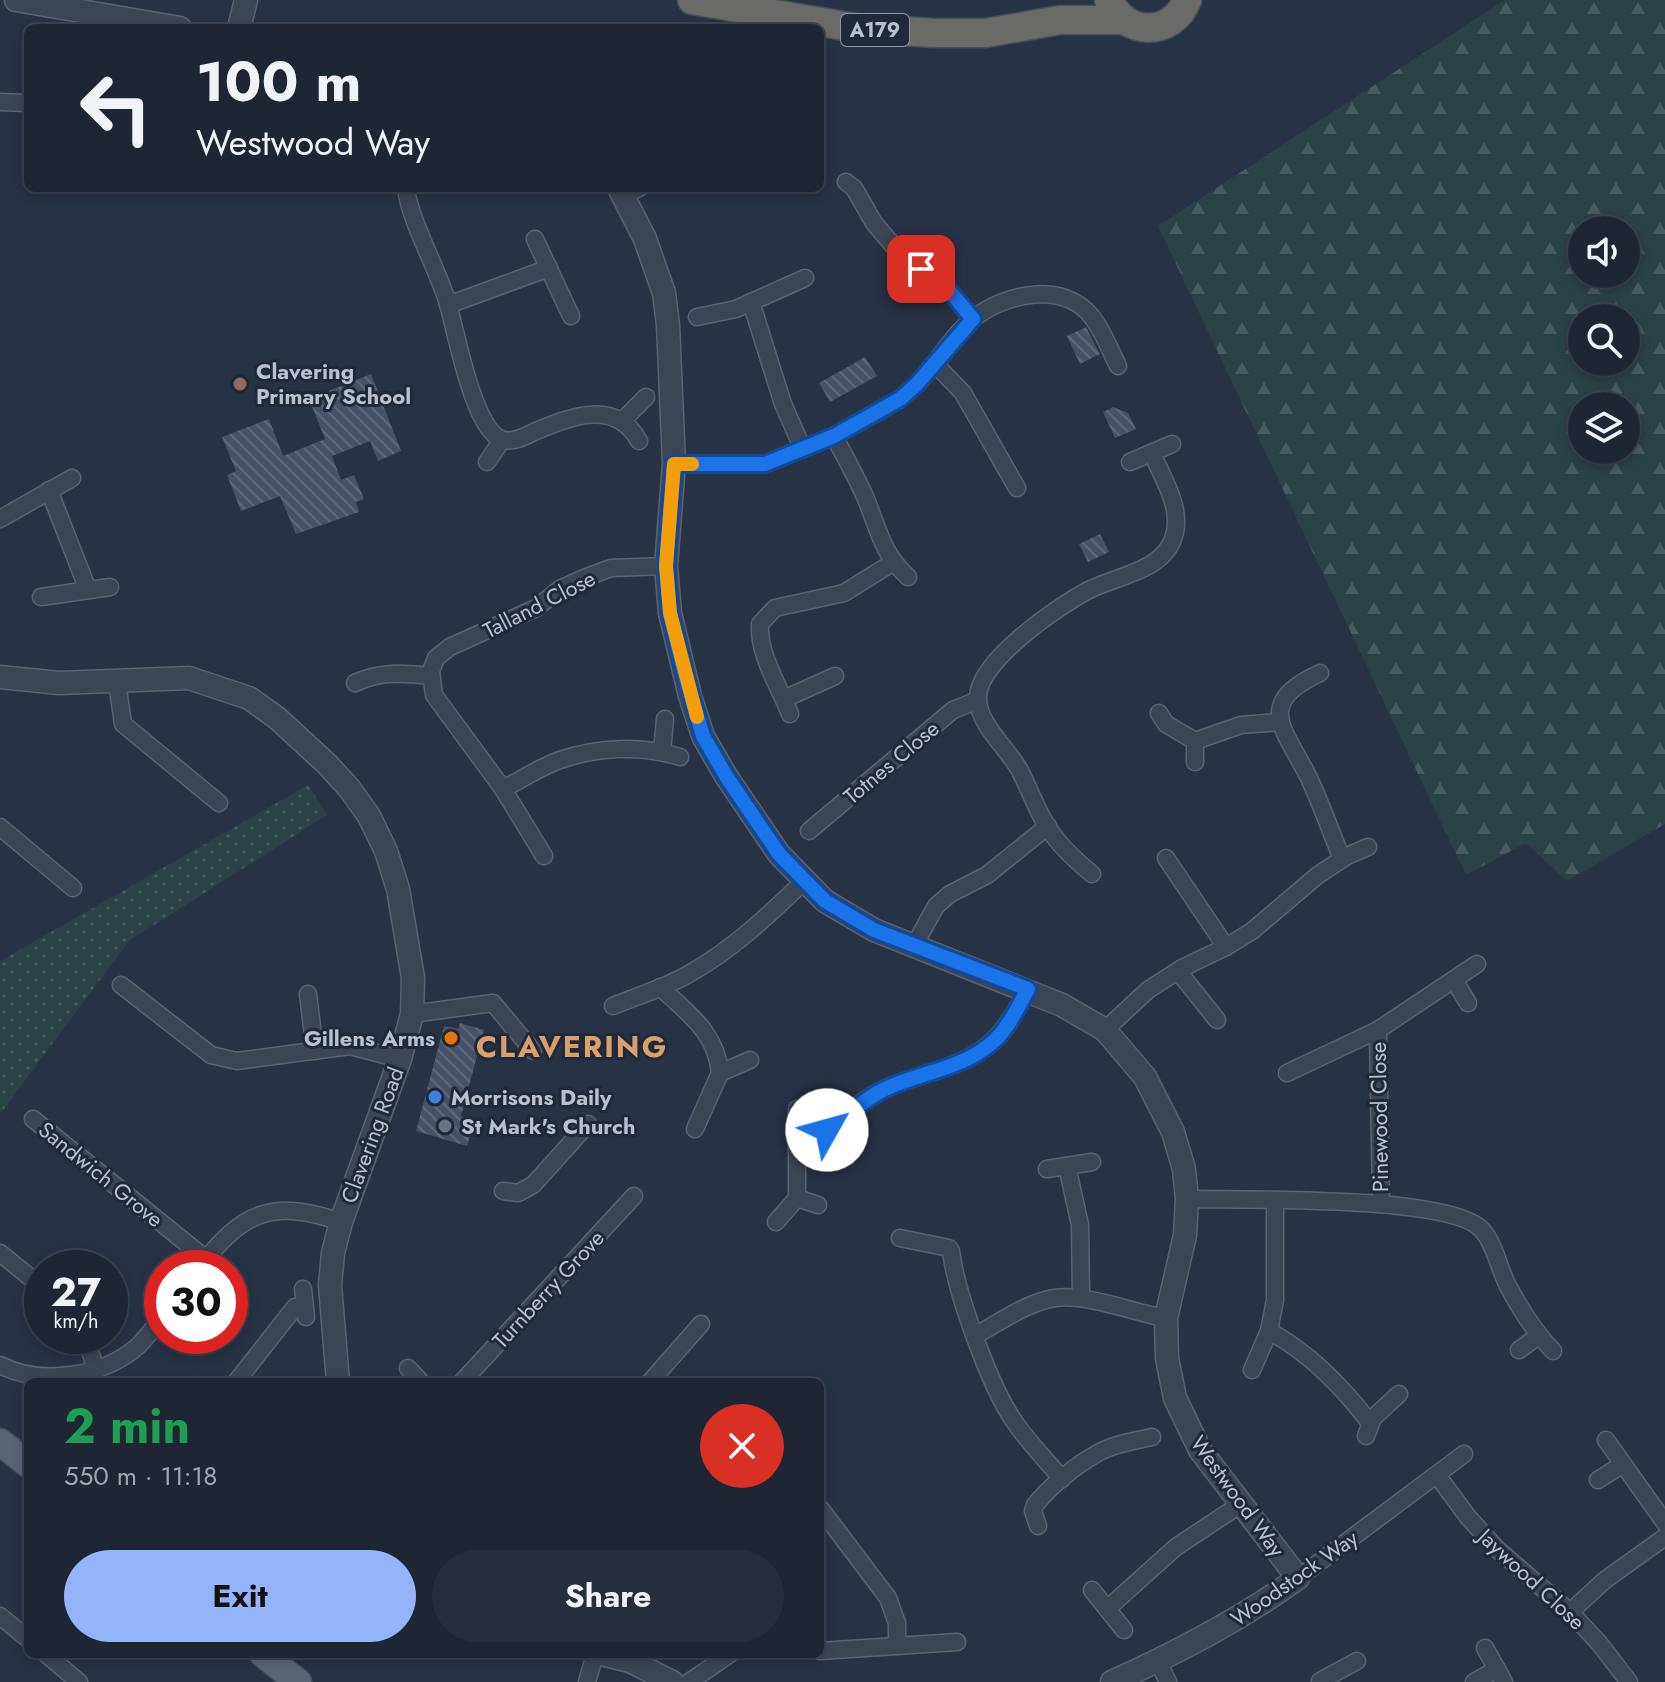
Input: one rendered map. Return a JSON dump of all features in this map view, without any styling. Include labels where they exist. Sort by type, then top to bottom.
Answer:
[{"type":"highway","name":"A179","points":[[692,0],[856,28],[933,33],[986,33],[1060,20]]},
{"type":"highway","points":[[1060,20],[1087,0]]},
{"type":"highway","points":[[1060,20],[1115,10],[1132,26],[1156,28],[1167,24],[1191,2]]},
{"type":"main road","points":[[0,1442],[24,1461]]},
{"type":"main road","points":[[268,1658],[298,1682]]},
{"type":"street","points":[[16,0],[118,24]]},
{"type":"street","points":[[240,24],[246,0]]},
{"type":"street","points":[[0,102],[24,103]]},
{"type":"street","points":[[846,182],[854,188],[874,223],[897,250],[947,288],[973,319]]},
{"type":"street","points":[[407,192],[448,305],[464,371],[489,427],[502,440]]},
{"type":"street","name":"Westwood Way","points":[[628,192],[664,293],[674,464],[666,566],[670,613],[703,736],[779,854],[825,901],[874,930],[1028,989],[1105,1030],[1145,1077],[1173,1132],[1184,1169],[1187,1199],[1185,1235],[1166,1318],[1167,1358],[1182,1416],[1200,1450],[1298,1578]]},
{"type":"street","points":[[535,239],[571,316]]},
{"type":"street","points":[[448,305],[549,268]]},
{"type":"street","points":[[697,317],[736,309],[805,278]]},
{"type":"street","points":[[674,464],[765,464],[834,436],[900,399],[973,319],[996,304],[1019,296],[1062,296],[1078,304],[1091,315],[1118,366]]},
{"type":"street","points":[[751,302],[783,404],[803,449]]},
{"type":"street","points":[[934,363],[963,393],[1017,488]]},
{"type":"street","points":[[622,421],[646,397]]},
{"type":"street","points":[[487,462],[502,440],[521,438],[582,416],[615,416],[639,441]]},
{"type":"street","points":[[834,436],[866,498],[884,549],[892,563],[908,577]]},
{"type":"street","points":[[1130,462],[1172,444]]},
{"type":"street","points":[[1092,874],[1056,839],[1020,771],[989,728],[978,700],[980,684],[988,669],[1006,650],[1064,604],[1151,563],[1169,549],[1177,525],[1175,513],[1152,453]]},
{"type":"street","points":[[0,519],[72,478]]},
{"type":"street","points":[[49,490],[88,590]]},
{"type":"street","points":[[835,676],[787,706],[759,636],[760,624],[775,608],[844,593],[892,563]]},
{"type":"street","name":"Talland Close","points":[[431,676],[436,658],[450,647],[536,608],[560,589],[611,568],[666,566]]},
{"type":"street","points":[[41,597],[110,587]]},
{"type":"street","points":[[1320,673],[1297,684],[1284,698],[1280,722],[1309,778],[1342,859]]},
{"type":"street","points":[[355,683],[374,674],[431,676],[434,695],[503,789],[544,856]]},
{"type":"street","name":"Clavering Road","points":[[0,677],[59,683],[189,678],[249,698],[277,718],[349,788],[369,816],[386,851],[398,889],[413,978],[412,1014],[400,1059],[341,1222],[333,1253],[330,1285],[338,1378]]},
{"type":"street","points":[[117,682],[123,724],[219,803]]},
{"type":"street","name":"Totnes Close","points":[[809,831],[953,710],[978,700]]},
{"type":"street","points":[[1159,713],[1166,724],[1195,741],[1241,725],[1280,722]]},
{"type":"street","points":[[662,752],[665,719]]},
{"type":"street","points":[[1195,741],[1195,762]]},
{"type":"street","points":[[503,789],[558,761],[588,752],[614,749],[662,752],[680,757]]},
{"type":"street","points":[[915,944],[936,906],[950,894],[998,867],[1048,826]]},
{"type":"street","points":[[0,827],[73,888]]},
{"type":"street","points":[[1105,1030],[1148,990],[1252,931],[1297,891],[1342,859],[1368,847]]},
{"type":"street","points":[[1166,858],[1226,947]]},
{"type":"street","points":[[613,1006],[686,976],[743,938],[804,881]]},
{"type":"street","name":"Pinewood Close","points":[[1287,1073],[1378,1030],[1477,964]]},
{"type":"street","points":[[1178,971],[1217,1020]]},
{"type":"street","points":[[1454,980],[1468,1003]]},
{"type":"street","points":[[121,985],[211,1055],[224,1060],[237,1061],[350,1046],[400,1059]]},
{"type":"street","points":[[660,987],[700,1022],[719,1056],[720,1073],[695,1129]]},
{"type":"street","points":[[797,1133],[827,1130],[887,1088],[969,1058],[995,1040],[1007,1026],[1028,989]]},
{"type":"street","points":[[308,994],[315,1051]]},
{"type":"street","points":[[412,1014],[493,1003],[533,1051]]},
{"type":"street","name":"Pinewood Close","points":[[1378,1030],[1381,1204]]},
{"type":"street","points":[[720,1073],[750,1060]]},
{"type":"street","points":[[776,1222],[797,1198],[797,1109]]},
{"type":"street","name":"Sandwich Grove","points":[[33,1119],[188,1250]]},
{"type":"street","points":[[503,1191],[518,1193],[533,1185],[588,1124]]},
{"type":"street","points":[[1047,1169],[1092,1162]]},
{"type":"street","points":[[1067,1166],[1080,1225],[1081,1298]]},
{"type":"street","name":"Turnberry Grove","points":[[466,1378],[634,1196]]},
{"type":"street","points":[[797,1198],[818,1205]]},
{"type":"street","name":"Pinewood Close","points":[[1187,1199],[1381,1204],[1427,1208],[1465,1217],[1483,1231],[1508,1286],[1538,1336],[1553,1351]]},
{"type":"street","points":[[1252,1370],[1269,1331],[1277,1280],[1275,1201]]},
{"type":"street","points":[[214,1250],[237,1226],[270,1212],[294,1209],[341,1222]]},
{"type":"street","points":[[900,1238],[949,1248],[955,1278],[996,1389],[1013,1420],[1062,1479]]},
{"type":"street","points":[[0,1253],[24,1272]]},
{"type":"street","points":[[976,1335],[1037,1303],[1056,1297],[1081,1298],[1166,1318]]},
{"type":"street","points":[[239,1378],[295,1307],[304,1304]]},
{"type":"street","points":[[654,1378],[701,1324]]},
{"type":"street","points":[[1269,1331],[1311,1358],[1368,1430],[1383,1406],[1399,1394]]},
{"type":"street","points":[[1519,1350],[1538,1336]]},
{"type":"street","points":[[0,1365],[23,1374],[49,1378],[95,1368],[127,1355],[144,1340]]},
{"type":"street","points":[[91,1354],[95,1368]]},
{"type":"street","points":[[408,1368],[417,1378]]},
{"type":"street","points":[[1038,1526],[1033,1511],[1035,1505],[1062,1479],[1098,1453],[1152,1437]]},
{"type":"street","points":[[1606,1440],[1665,1523]]},
{"type":"street","name":"Woodstock Way","points":[[1112,1682],[1249,1613],[1464,1454]]},
{"type":"street","points":[[1598,1480],[1623,1464]]},
{"type":"street","name":"Jaywood Close","points":[[1437,1475],[1497,1549],[1570,1612],[1629,1682]]},
{"type":"street","points":[[1107,1609],[1176,1547],[1241,1504]]},
{"type":"street","points":[[824,1513],[888,1598],[897,1623],[897,1646]]},
{"type":"street","points":[[1570,1612],[1605,1580],[1665,1537]]},
{"type":"street","points":[[1092,1590],[1124,1630]]},
{"type":"street","points":[[0,1616],[24,1636]]},
{"type":"street","points":[[824,1651],[957,1642]]},
{"type":"street","points":[[1474,1682],[1501,1675],[1485,1648]]},
{"type":"street","points":[[51,1658],[79,1682]]},
{"type":"street","points":[[587,1682],[594,1658]]},
{"type":"street","points":[[618,1658],[672,1682]]},
{"type":"street","points":[[689,1682],[724,1658]]},
{"type":"street","points":[[1158,1661],[1168,1682]]},
{"type":"street","points":[[1320,1681],[1345,1676],[1357,1661]]},
{"type":"green space","points":[[1505,0],[1665,0],[1665,824],[1567,881],[1526,843],[1466,875],[1158,226]]},
{"type":"green space","points":[[308,785],[327,815],[129,941],[0,1114],[0,961]]},
{"type":"building","points":[[1086,327],[1100,354],[1080,364],[1067,336]]},
{"type":"building","points":[[865,357],[877,376],[830,402],[819,383]]},
{"type":"building","points":[[371,374],[401,451],[378,461],[370,441],[332,456],[341,480],[354,475],[364,499],[356,502],[359,512],[296,534],[280,496],[241,511],[227,475],[236,471],[222,437],[269,419],[283,456],[325,439],[309,399]]},
{"type":"building","points":[[1113,407],[1128,413],[1136,429],[1115,438],[1103,412]]},
{"type":"building","points":[[1100,534],[1109,552],[1088,562],[1079,544]]},
{"type":"building","points":[[460,1023],[484,1030],[461,1116],[474,1122],[467,1146],[416,1131],[444,1026],[458,1029]]},
{"type":"slow traffic","points":[[692,464],[674,464],[666,566],[673,629],[697,717]]},
{"type":"place","name":"Clavering Primary School","points":[[240,384]]},
{"type":"place","name":"Gillens Arms","points":[[451,1038]]},
{"type":"place","name":"Morrisons Daily","points":[[435,1097]]},
{"type":"place","name":"St Mark's Church","points":[[445,1126]]},
{"type":"district","name":"CLAVERING","points":[[572,1047]]},
{"type":"route","points":[[827,1130],[887,1088],[969,1058],[984,1049],[1007,1026],[1028,989],[874,930],[825,901],[779,854],[726,776],[703,736],[670,613],[666,566],[674,464],[765,464],[834,436],[900,399],[973,319],[947,288],[921,269]]}]
